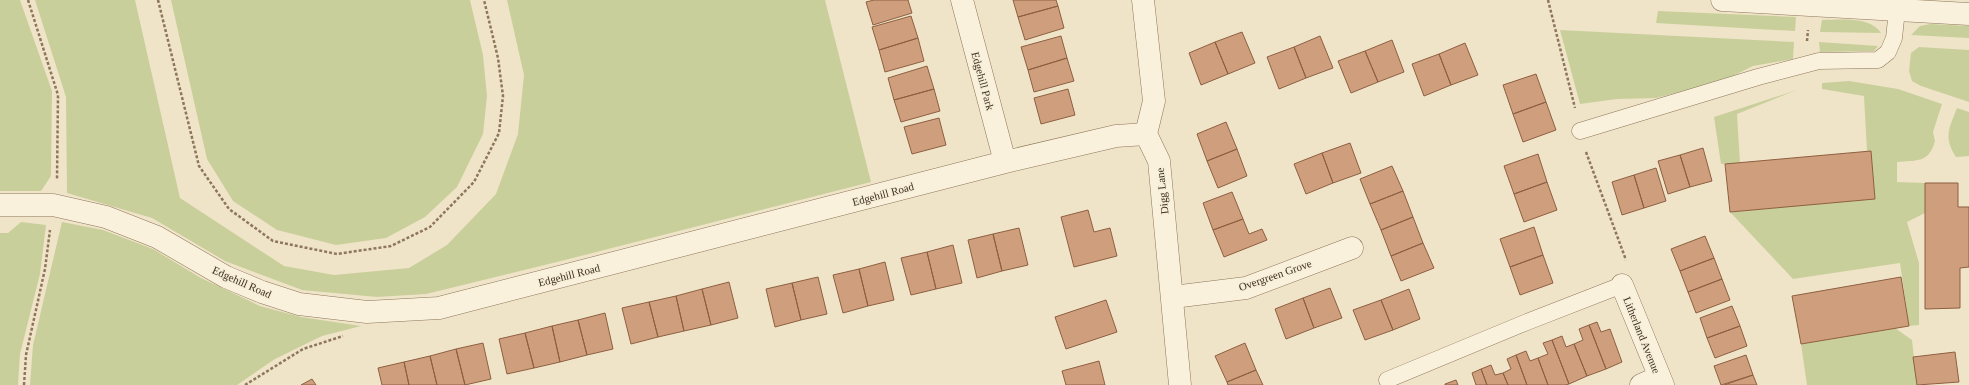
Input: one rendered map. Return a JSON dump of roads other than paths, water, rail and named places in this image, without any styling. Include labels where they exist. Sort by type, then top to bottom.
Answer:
[{"type":"street","name":"Edgehill Park","points":[[962,0],[1004,162]]},
{"type":"street","points":[[1143,0],[1154,101],[1146,134]]},
{"type":"street","points":[[1722,0],[1969,14]]},
{"type":"street","name":"Edgehill Road","points":[[0,205],[53,205],[106,217],[157,237],[226,277],[262,292],[299,304],[366,312],[439,308],[1004,162],[1116,136],[1146,134]]},
{"type":"street","name":"Digg Lane","points":[[1146,134],[1159,161],[1173,297],[1180,385]]},
{"type":"street","name":"Overgreen Grove","points":[[1173,297],[1246,288],[1352,248]]},
{"type":"street","name":"Litherland Avenue","points":[[1622,285],[1654,382]]},
{"type":"lane","points":[[1580,131],[1758,77],[1819,61],[1878,60],[1888,52],[1894,38],[1897,10]]},
{"type":"lane","points":[[1387,380],[1527,322],[1622,285]]}]
